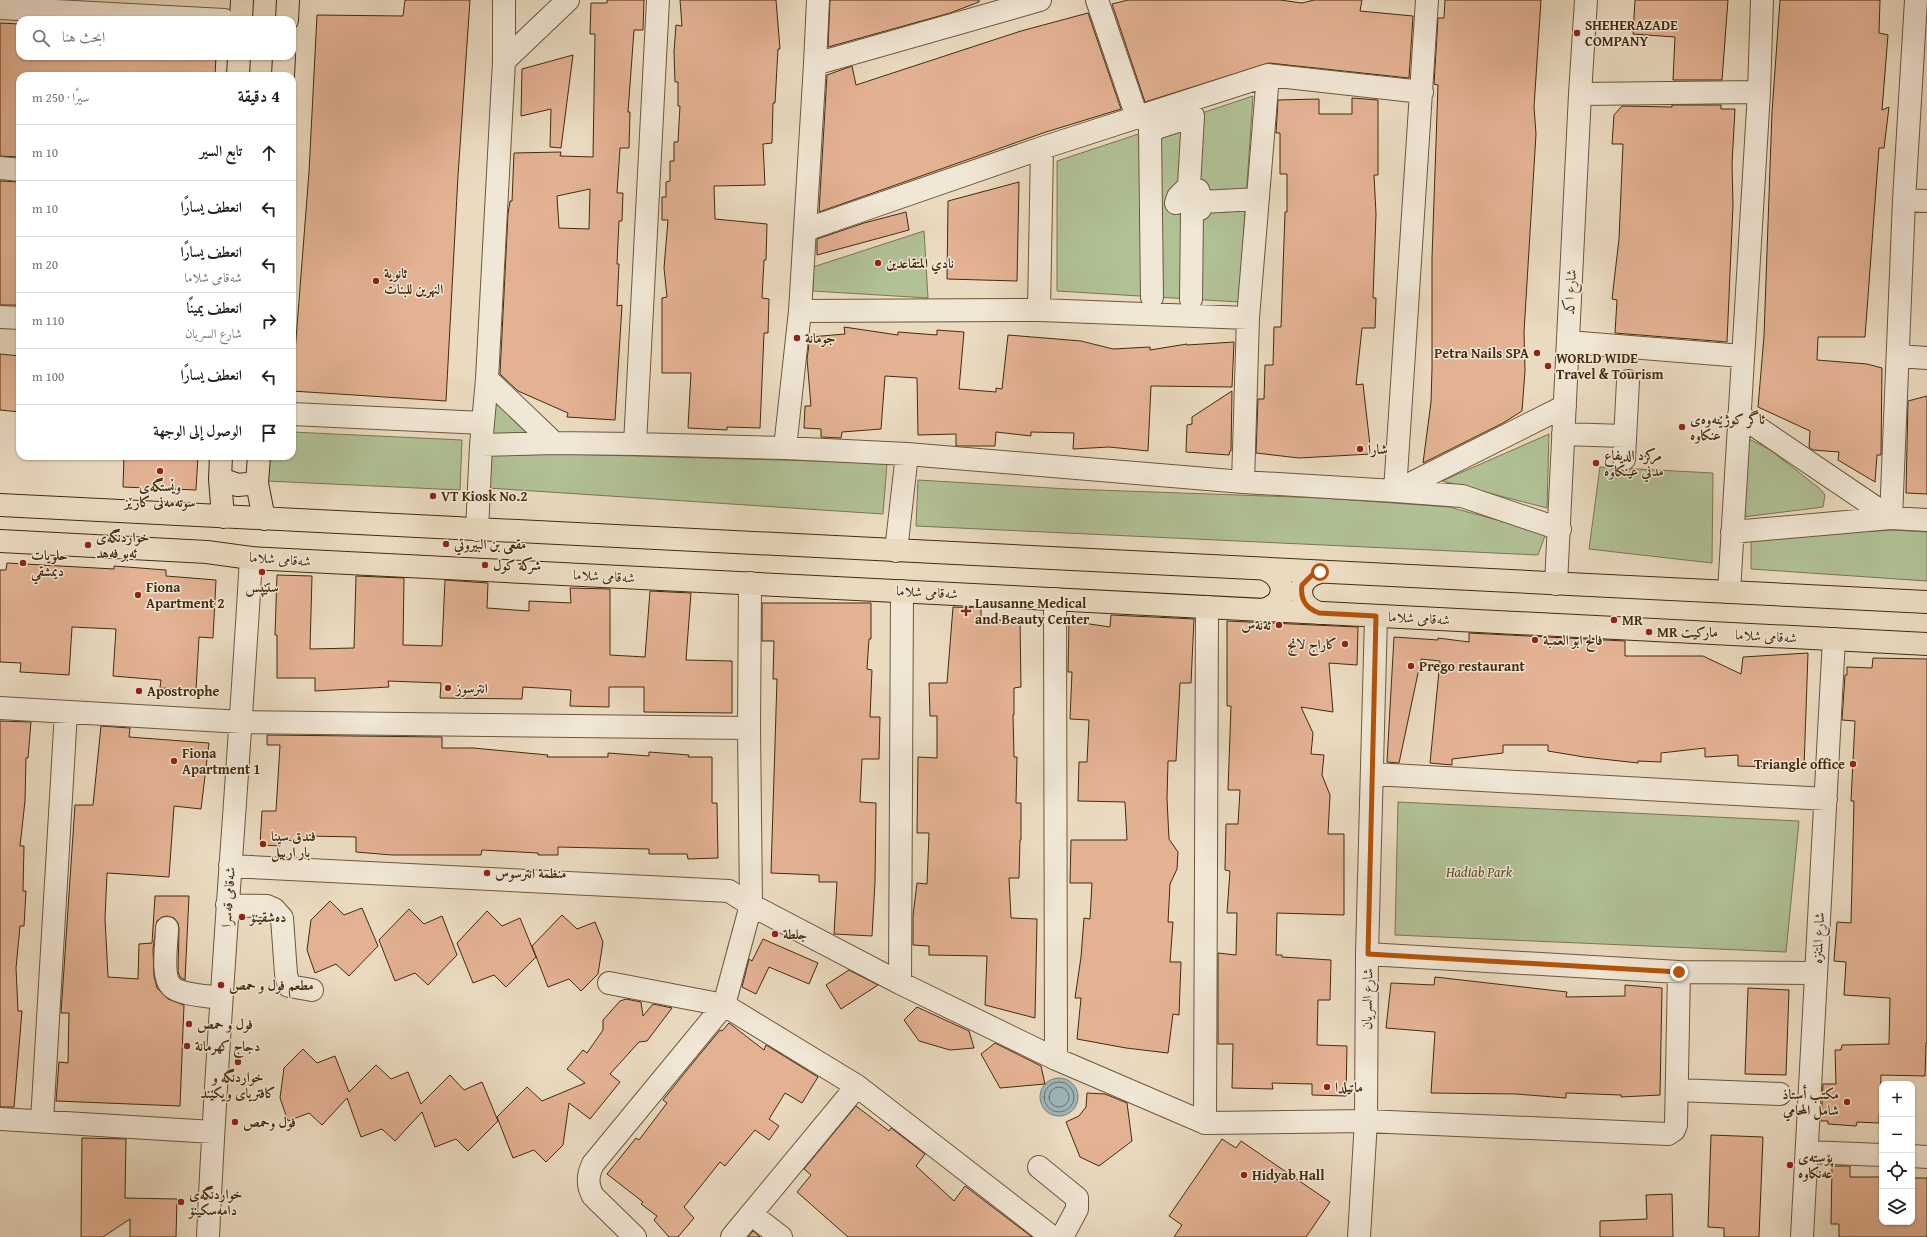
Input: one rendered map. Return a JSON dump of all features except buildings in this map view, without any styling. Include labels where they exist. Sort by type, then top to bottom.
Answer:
[{"type":"main road","points":[[241,16],[242,0]]},
{"type":"main road","points":[[287,16],[288,0]]},
{"type":"main road","points":[[238,72],[239,60]]},
{"type":"main road","points":[[283,72],[284,60]]},
{"type":"main road","points":[[221,460],[220,479],[223,517]]},
{"type":"main road","points":[[259,460],[258,483],[264,519]]},
{"type":"main road","points":[[220,479],[238,485],[258,483]]},
{"type":"main road","points":[[0,505],[1927,602]]},
{"type":"main road","name":"شەقامی شلاما","points":[[0,541],[207,552],[251,558],[1927,644]]},
{"type":"main road","points":[[1261,610],[1268,609],[1275,605],[1280,599],[1282,591],[1281,584],[1277,577],[1264,569]]},
{"type":"main road","points":[[1319,613],[1306,606],[1302,600],[1301,592],[1302,585],[1307,578],[1320,572]]},
{"type":"street","points":[[477,530],[481,446],[487,379],[504,61],[504,0]]},
{"type":"street","points":[[504,61],[568,0]]},
{"type":"street","points":[[635,444],[658,0]]},
{"type":"street","points":[[785,448],[800,311],[818,0]]},
{"type":"street","points":[[815,64],[1040,0]]},
{"type":"street","points":[[1097,0],[1137,117]]},
{"type":"street","points":[[1395,491],[1427,0]]},
{"type":"street","name":"شارع اكد","points":[[1556,584],[1586,0]]},
{"type":"street","points":[[1729,592],[1759,92],[1762,0]]},
{"type":"street","points":[[1891,518],[1904,200],[1916,0]]},
{"type":"street","points":[[0,8],[149,16]]},
{"type":"street","points":[[805,230],[1042,148],[1268,76],[1422,92]]},
{"type":"street","points":[[1243,482],[1248,318],[1268,76]]},
{"type":"street","points":[[1580,94],[1759,92]]},
{"type":"street","points":[[1152,297],[1150,130],[1193,116],[1190,201],[1191,299]]},
{"type":"street","points":[[1039,310],[1042,148]]},
{"type":"street","points":[[0,168],[16,170]]},
{"type":"street","points":[[1151,202],[1258,199]]},
{"type":"street","points":[[1904,200],[1927,201]]},
{"type":"street","points":[[800,311],[1039,310],[1248,318]]},
{"type":"street","points":[[0,317],[16,318]]},
{"type":"street","points":[[1568,342],[1742,356]]},
{"type":"street","points":[[1898,356],[1927,358]]},
{"type":"street","points":[[487,379],[554,443]]},
{"type":"street","points":[[1624,459],[1628,381]]},
{"type":"street","points":[[1395,491],[1565,406]]},
{"type":"street","points":[[296,414],[483,423]]},
{"type":"street","points":[[1739,415],[1891,518]]},
{"type":"street","points":[[1563,434],[1624,436]]},
{"type":"street","points":[[481,446],[554,443],[635,444],[785,448],[907,454],[1243,482],[1462,496],[1560,529]]},
{"type":"street","points":[[896,551],[907,454]]},
{"type":"street","points":[[1732,532],[1891,518],[1927,520]]},
{"type":"street","name":"شەقامی قەسرا","points":[[208,1237],[221,998],[242,722],[251,558]]},
{"type":"street","points":[[635,1237],[593,1196],[589,1189],[589,1172],[724,1005],[751,905],[749,728],[750,583]]},
{"type":"street","points":[[900,983],[902,591]]},
{"type":"street","points":[[1055,599],[1056,1059]]},
{"type":"street","points":[[1205,1123],[1207,607]]},
{"type":"street","name":"شارع السريان","points":[[1359,1237],[1366,1121],[1368,954],[1376,616]]},
{"type":"street","name":"شارع المتنزه","points":[[1802,1237],[1834,640]]},
{"type":"street","points":[[0,708],[242,722],[749,728]]},
{"type":"street","points":[[42,1122],[66,712]]},
{"type":"street","points":[[1373,774],[1826,799]]},
{"type":"street","points":[[230,866],[729,891],[751,905],[900,983],[1056,1059],[1205,1123],[1366,1121],[1668,1134],[1674,1130],[1676,1125],[1679,972]]},
{"type":"street","points":[[227,905],[267,906],[274,909],[282,918],[286,974],[289,986],[312,990]]},
{"type":"street","points":[[167,928],[165,973],[170,986],[180,992],[221,998]]},
{"type":"street","points":[[1368,954],[1679,972],[1816,973]]},
{"type":"street","points":[[609,983],[724,1005],[857,1086],[1052,1237]]},
{"type":"street","points":[[732,1237],[857,1086]]},
{"type":"street","points":[[1677,1090],[1780,1094]]},
{"type":"street","points":[[0,1119],[213,1132]]},
{"type":"street","points":[[1807,1152],[1879,1155]]},
{"type":"street","points":[[1915,1156],[1927,1157]]},
{"type":"street","points":[[1039,1167],[1077,1198],[1077,1209],[1062,1237]]},
{"type":"street","points":[[751,1214],[781,1237]]},
{"type":"green space","points":[[1253,96],[1239,302],[1057,291],[1057,161]]},
{"type":"green space","points":[[924,231],[928,298],[813,291],[813,267]]},
{"type":"green space","points":[[495,401],[531,434],[492,437]]},
{"type":"green space","points":[[296,432],[462,440],[460,490],[267,481],[268,460],[296,460]]},
{"type":"green space","points":[[1549,434],[1547,508],[1442,481]]},
{"type":"green space","points":[[1747,438],[1769,449],[1819,488],[1825,495],[1823,507],[1743,517]]},
{"type":"green space","points":[[491,452],[887,463],[883,514],[488,488]]},
{"type":"green space","points":[[1600,467],[1713,473],[1712,563],[1589,549]]},
{"type":"green space","points":[[918,480],[1068,489],[1323,498],[1449,507],[1546,533],[1538,555],[916,526]]},
{"type":"green space","points":[[1894,530],[1927,532],[1927,581],[1751,569],[1751,537]]},
{"type":"green space","name":"Hadiab Park","points":[[1398,802],[1799,821],[1786,952],[1395,935]]},
{"type":"water","points":[[1059,1078],[1072,1084],[1078,1097],[1072,1110],[1059,1116],[1046,1110],[1040,1097],[1046,1084]]},
{"type":"place","name":"SHEHERAZADE COMPANY","points":[[1577,33]]},
{"type":"place","name":"نادي المتقاعدین","points":[[878,263]]},
{"type":"place","name":"ثانوية النهرين للبنات","points":[[376,281]]},
{"type":"place","name":"جومانة","points":[[797,338]]},
{"type":"place","name":"Petra Nails SPA","points":[[1537,353]]},
{"type":"place","name":"WORLD WIDE Travel & Tourism","points":[[1548,366]]},
{"type":"place","name":"ئاگر كوژێنه‌وه‌ی عنكاوه","points":[[1682,427]]},
{"type":"place","name":"شارا","points":[[1360,449]]},
{"type":"place","name":"مرکزد الدیفاع مدني عينكاوه","points":[[1596,463]]},
{"type":"place","name":"وێستگەی سوتەمەنی کارێز","points":[[160,471]]},
{"type":"place","name":"VT Kiosk No.2","points":[[433,496]]},
{"type":"place","name":"مقعى بن البيروتي","points":[[446,544]]},
{"type":"place","name":"خواردنگەی ئەبو فەهد","points":[[88,545]]},
{"type":"place","name":"حلويات ديمشقي","points":[[23,563]]},
{"type":"place","name":"شركة كول","points":[[485,565]]},
{"type":"place","name":"ستێپس","points":[[262,572]]},
{"type":"place","name":"Fiona Apartment 2","points":[[138,595]]},
{"type":"place","name":"Lausanne Medical and Beauty Center","points":[[966,611]]},
{"type":"place","name":"MR","points":[[1614,620]]},
{"type":"place","name":"ئةنةس","points":[[1279,625]]},
{"type":"place","name":"MR ماركيت","points":[[1649,632]]},
{"type":"place","name":"فالح ابو العمبة","points":[[1535,640]]},
{"type":"place","name":"كاراج لانج","points":[[1345,644]]},
{"type":"place","name":"Prego restaurant","points":[[1411,666]]},
{"type":"place","name":"انترسوز","points":[[448,688]]},
{"type":"place","name":"Apostrophe","points":[[139,691]]},
{"type":"place","name":"Fiona Apartment 1","points":[[174,761]]},
{"type":"place","name":"Triangle office","points":[[1853,764]]},
{"type":"place","name":"فندق سينا بار اربيل","points":[[263,844]]},
{"type":"place","name":"منظمة انترسوس","points":[[487,873]]},
{"type":"place","name":"دەشقینۆ","points":[[242,917]]},
{"type":"place","name":"جلطة","points":[[775,934]]},
{"type":"place","name":"مطعم فول و حمص","points":[[221,985]]},
{"type":"place","name":"فول و حمص","points":[[189,1024]]},
{"type":"place","name":"دجاج كهرمانة","points":[[187,1046]]},
{"type":"place","name":"خواردنگە و کافتریای ویکێند","points":[[238,1062]]},
{"type":"place","name":"ماتیلدا","points":[[1327,1087]]},
{"type":"place","name":"مكتب أستاذ شامل المحامي","points":[[1847,1102]]},
{"type":"place","name":"فول وحمص","points":[[235,1122]]},
{"type":"place","name":"پۆسته‌ی عه‌نكاوه‌","points":[[1790,1165]]},
{"type":"place","name":"Hidyab Hall","points":[[1244,1175]]},
{"type":"place","name":"خواردنگەی دامەسکینۆ","points":[[181,1202]]},
{"type":"route","points":[[1320,572],[1307,578],[1302,585],[1302,600],[1312,611],[1319,613],[1376,616],[1368,954],[1679,972]]}]
